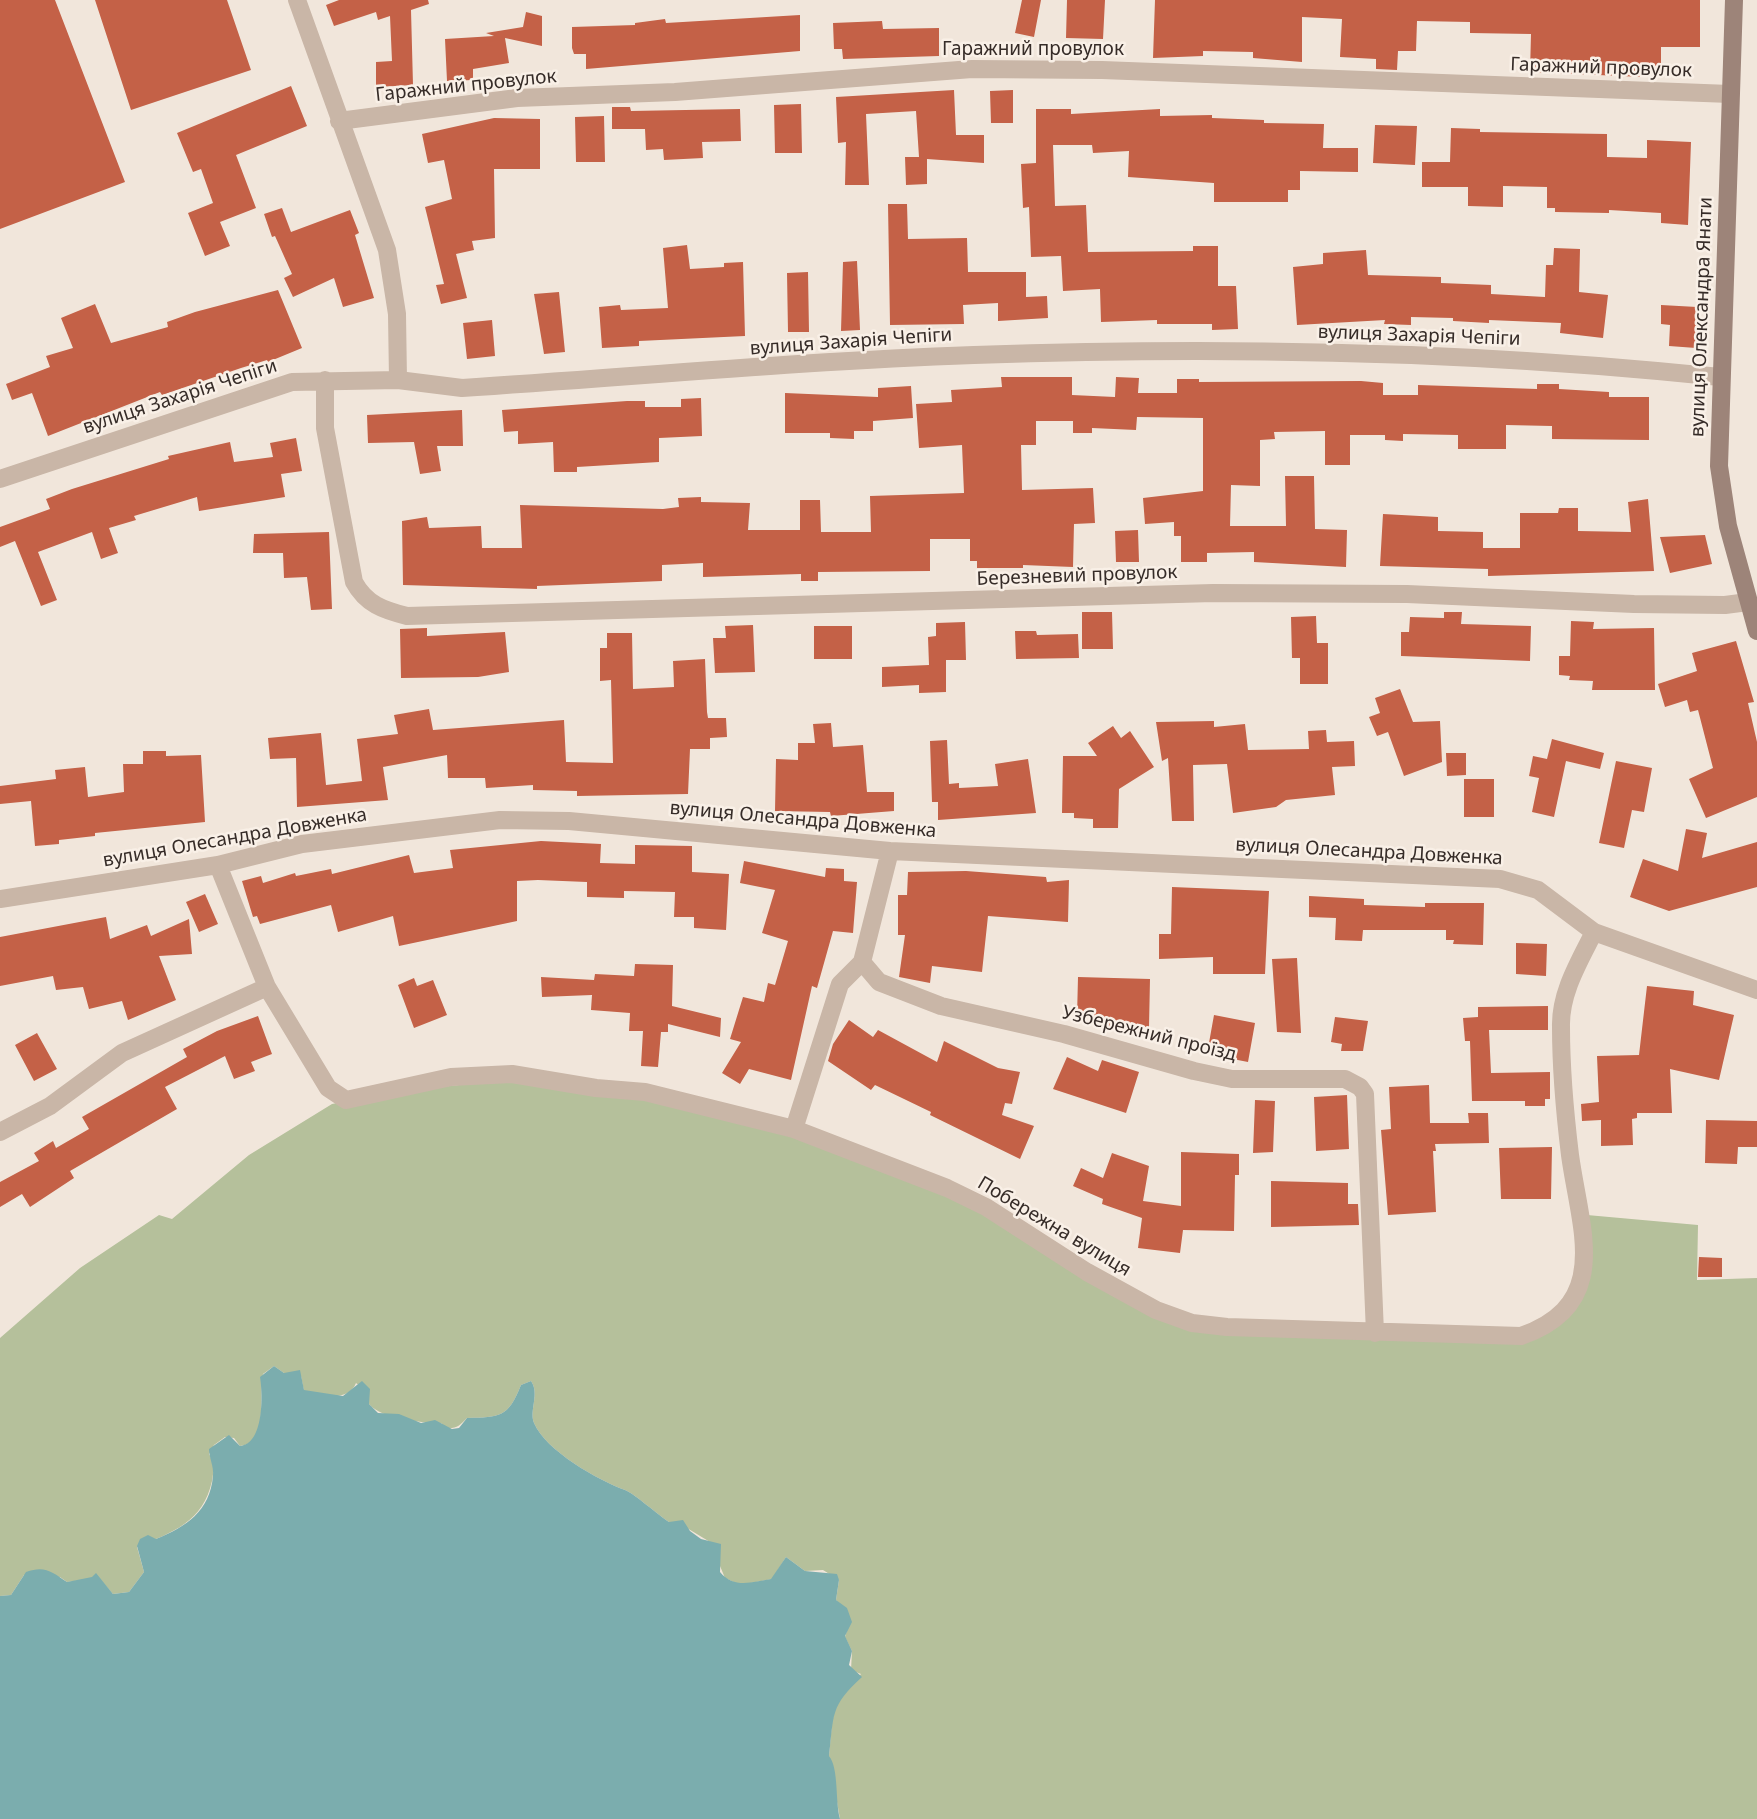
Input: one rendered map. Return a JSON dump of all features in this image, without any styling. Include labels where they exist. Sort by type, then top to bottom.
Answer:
[{"type":"street","points":[[297,0],[387,250],[397,314],[398,380]]},
{"type":"street","name":"вулиця Олександра Янати","points":[[1734,0],[1720,377],[1722,495],[1757,631]]},
{"type":"street","name":"Гаражний провулок","points":[[339,121],[517,98],[675,92],[962,69],[1102,70],[1730,94]]},
{"type":"street","name":"вулиця Захарія Чепіги","points":[[0,480],[292,382],[325,380],[398,380],[462,388],[971,355],[1104,351],[1391,355],[1551,362],[1720,377]]},
{"type":"street","name":"Березневий провулок","points":[[325,380],[325,428],[354,582],[363,597],[382,610],[407,616],[1213,593],[1407,594],[1634,604],[1725,605],[1748,601]]},
{"type":"street","name":"вулиця Олесандра Довженка","points":[[0,900],[218,865],[302,844],[500,820],[569,821],[890,851],[1186,862],[1500,879],[1538,890],[1594,932],[1757,990]]},
{"type":"street","points":[[794,1129],[840,984],[862,962],[890,851]]},
{"type":"street","points":[[0,1132],[50,1106],[122,1053],[267,987],[218,865]]},
{"type":"street","name":"Побережна вулиця","points":[[267,987],[328,1088],[346,1100],[451,1077],[512,1074],[596,1088],[645,1092],[794,1129],[947,1188],[986,1207],[1087,1272],[1156,1310],[1204,1324],[1375,1334],[1521,1336],[1548,1326],[1564,1312],[1580,1284],[1586,1258],[1570,1152],[1560,1025],[1564,998],[1594,932]]},
{"type":"street","name":"Узбережний проїзд","points":[[862,962],[879,982],[941,1006],[1065,1034],[1194,1071],[1231,1079],[1345,1079],[1360,1087],[1365,1094],[1375,1334]]},
{"type":"green space","points":[[508,1080],[693,1107],[814,1144],[985,1210],[1191,1328],[1531,1341],[1551,1331],[1566,1319],[1576,1306],[1585,1274],[1587,1215],[1698,1225],[1697,1280],[1757,1278],[1757,1819],[840,1819],[829,1756],[832,1723],[836,1704],[861,1674],[851,1670],[852,1651],[845,1637],[849,1620],[836,1600],[839,1580],[823,1570],[805,1571],[786,1557],[772,1579],[740,1585],[725,1578],[710,1542],[677,1522],[669,1522],[629,1492],[588,1472],[549,1444],[534,1423],[535,1391],[531,1381],[521,1385],[512,1404],[502,1414],[467,1418],[458,1426],[445,1428],[441,1423],[392,1417],[375,1409],[369,1404],[369,1394],[356,1383],[347,1393],[340,1395],[325,1396],[304,1391],[301,1376],[284,1373],[274,1366],[263,1374],[261,1416],[256,1436],[249,1443],[240,1446],[234,1438],[225,1437],[214,1445],[209,1454],[213,1467],[212,1481],[202,1506],[185,1524],[137,1547],[144,1572],[129,1592],[113,1594],[99,1578],[67,1582],[60,1577],[24,1575],[11,1595],[0,1596],[0,1338],[80,1268],[159,1215],[172,1219],[249,1155],[332,1104],[391,1092]]},
{"type":"water","points":[[274,1366],[284,1373],[300,1370],[304,1390],[343,1396],[362,1381],[370,1389],[369,1404],[378,1413],[399,1414],[421,1423],[435,1420],[452,1429],[459,1428],[467,1418],[502,1414],[512,1404],[521,1385],[531,1381],[535,1391],[534,1423],[549,1444],[588,1472],[629,1492],[669,1522],[683,1520],[690,1531],[701,1539],[721,1544],[720,1572],[731,1581],[750,1583],[771,1579],[786,1557],[805,1571],[837,1574],[839,1580],[836,1600],[847,1608],[852,1622],[845,1636],[852,1651],[849,1665],[862,1677],[844,1696],[833,1720],[829,1756],[834,1768],[840,1819],[0,1819],[0,1596],[11,1595],[26,1572],[38,1569],[67,1582],[92,1577],[96,1573],[113,1594],[129,1592],[144,1572],[137,1546],[140,1539],[148,1535],[156,1539],[177,1529],[202,1508],[213,1476],[209,1449],[229,1435],[240,1446],[254,1437],[260,1418],[260,1377]]},
{"type":"building","points":[[0,0],[55,0],[125,182],[0,229]]},
{"type":"building","points":[[95,0],[227,0],[251,70],[131,110]]},
{"type":"building","points":[[339,0],[428,0],[429,4],[411,10],[413,85],[376,87],[376,62],[392,61],[390,16],[378,20],[376,12],[334,26],[326,5]]},
{"type":"building","points":[[1022,0],[1041,0],[1034,37],[1015,33]]},
{"type":"building","points":[[1067,0],[1105,0],[1103,39],[1066,38]]},
{"type":"building","points":[[1155,0],[1700,0],[1700,47],[1661,47],[1661,69],[1643,68],[1643,77],[1530,72],[1531,34],[1470,33],[1470,22],[1417,21],[1416,51],[1398,51],[1397,70],[1376,69],[1376,59],[1340,57],[1342,19],[1302,17],[1302,62],[1253,58],[1253,52],[1203,51],[1203,56],[1153,58]]},
{"type":"building","points":[[526,12],[542,16],[542,46],[505,38],[509,63],[473,69],[473,80],[447,81],[445,39],[494,36],[486,33],[523,27]]},
{"type":"building","points":[[800,15],[800,51],[586,69],[586,54],[574,54],[572,48],[572,27],[635,25],[665,19],[666,23]]},
{"type":"building","points":[[882,21],[883,29],[939,28],[939,56],[843,59],[842,49],[834,49],[833,23]]},
{"type":"building","points":[[291,86],[307,126],[236,155],[256,208],[220,222],[230,246],[205,256],[188,213],[213,203],[201,169],[193,172],[177,133]]},
{"type":"building","points":[[954,90],[956,135],[984,135],[984,163],[927,159],[927,184],[906,185],[905,157],[919,157],[916,111],[866,114],[869,185],[845,185],[846,142],[838,143],[836,97]]},
{"type":"building","points":[[1013,90],[1013,123],[991,123],[990,91]]},
{"type":"building","points":[[801,104],[802,153],[775,153],[774,105]]},
{"type":"building","points":[[612,107],[630,107],[631,111],[740,109],[741,141],[702,142],[703,158],[664,160],[663,149],[646,150],[645,129],[612,129]]},
{"type":"building","points":[[1036,109],[1071,109],[1071,114],[1160,109],[1160,116],[1212,115],[1212,118],[1264,120],[1264,123],[1324,124],[1323,148],[1358,148],[1358,172],[1300,171],[1300,190],[1288,190],[1288,202],[1214,202],[1214,183],[1128,177],[1129,151],[1093,153],[1092,145],[1053,145],[1055,206],[1086,205],[1088,252],[1193,251],[1193,246],[1218,246],[1218,286],[1236,286],[1238,329],[1212,330],[1212,324],[1157,324],[1157,320],[1101,322],[1100,289],[1063,291],[1061,256],[1031,257],[1029,207],[1023,208],[1021,164],[1036,163]]},
{"type":"building","points":[[604,116],[605,162],[576,162],[575,117]]},
{"type":"building","points":[[494,118],[540,119],[540,169],[494,169],[495,238],[472,241],[474,250],[456,254],[467,298],[441,304],[436,285],[444,284],[425,207],[452,199],[444,160],[428,163],[422,134]]},
{"type":"building","points":[[1375,125],[1417,126],[1415,165],[1373,163]]},
{"type":"building","points":[[1451,128],[1480,129],[1480,132],[1607,134],[1607,157],[1647,158],[1647,140],[1691,142],[1688,225],[1661,223],[1661,213],[1609,210],[1609,213],[1555,212],[1555,208],[1547,208],[1547,187],[1503,186],[1503,207],[1468,206],[1468,187],[1422,187],[1422,162],[1450,162]]},
{"type":"building","points":[[888,204],[907,204],[908,239],[967,238],[968,272],[1026,272],[1026,297],[1047,296],[1048,318],[998,321],[998,303],[963,305],[964,324],[890,325]]},
{"type":"building","points":[[282,208],[291,232],[350,210],[359,233],[355,235],[374,298],[343,307],[334,278],[293,297],[284,278],[292,274],[275,236],[272,237],[264,214]]},
{"type":"building","points":[[687,245],[690,269],[724,267],[724,263],[743,262],[745,336],[639,341],[639,346],[602,348],[599,307],[620,305],[621,310],[668,308],[663,248]]},
{"type":"building","points":[[1554,248],[1580,249],[1579,292],[1608,295],[1603,338],[1560,333],[1561,323],[1489,320],[1489,323],[1453,321],[1453,318],[1411,317],[1411,325],[1384,324],[1385,320],[1297,325],[1293,267],[1323,264],[1323,253],[1366,250],[1368,275],[1441,277],[1441,283],[1491,285],[1491,294],[1545,297],[1546,265],[1553,265]]},
{"type":"building","points":[[857,261],[860,330],[841,331],[843,262]]},
{"type":"building","points":[[808,272],[809,332],[788,332],[787,273]]},
{"type":"building","points":[[278,290],[302,348],[268,362],[267,360],[241,368],[162,395],[160,392],[48,436],[32,393],[12,400],[6,384],[50,367],[46,356],[73,348],[61,318],[95,304],[111,343],[168,327],[167,322],[195,312]]},
{"type":"building","points":[[559,292],[565,352],[544,354],[534,294]]},
{"type":"building","points":[[1661,305],[1697,307],[1696,348],[1669,346],[1670,325],[1661,324]]},
{"type":"building","points":[[492,320],[495,356],[467,359],[463,323]]},
{"type":"building","points":[[1001,377],[1072,377],[1072,395],[1115,397],[1116,377],[1139,378],[1138,393],[1177,393],[1177,379],[1199,379],[1199,382],[1361,381],[1383,383],[1383,395],[1418,395],[1418,385],[1537,389],[1537,384],[1559,384],[1559,389],[1609,392],[1609,397],[1649,397],[1649,440],[1552,439],[1552,426],[1506,425],[1506,449],[1458,449],[1458,435],[1403,434],[1403,441],[1385,440],[1385,435],[1350,435],[1350,465],[1325,465],[1325,431],[1274,432],[1275,439],[1260,440],[1260,486],[1231,485],[1230,526],[1286,526],[1285,476],[1314,476],[1315,529],[1347,530],[1346,567],[1254,562],[1254,552],[1207,553],[1207,562],[1181,562],[1181,536],[1174,536],[1174,522],[1145,524],[1143,498],[1203,491],[1203,418],[1137,417],[1136,430],[1092,428],[1092,433],[1073,433],[1073,421],[1036,421],[1036,445],[1021,445],[1022,490],[1093,488],[1095,523],[1074,524],[1073,567],[1023,565],[1023,568],[977,568],[977,561],[970,561],[970,539],[930,539],[930,571],[818,572],[818,581],[801,581],[801,574],[703,577],[703,563],[662,565],[662,581],[537,586],[537,589],[403,585],[402,521],[427,517],[429,528],[481,526],[482,548],[522,548],[520,505],[663,509],[679,507],[678,498],[701,497],[701,502],[750,503],[748,530],[800,530],[800,500],[820,500],[821,532],[871,532],[870,496],[964,493],[962,445],[919,448],[916,404],[952,402],[951,390],[1002,387]]},
{"type":"building","points":[[911,386],[913,418],[873,421],[873,431],[854,431],[854,439],[830,438],[830,433],[785,433],[785,393],[878,397],[878,388]]},
{"type":"building","points":[[701,398],[702,436],[659,438],[659,462],[577,467],[577,472],[554,472],[553,442],[518,444],[518,431],[504,432],[502,410],[627,401],[645,401],[645,407],[681,407],[681,399]]},
{"type":"building","points":[[462,410],[463,446],[437,446],[441,471],[420,474],[414,442],[368,443],[367,415]]},
{"type":"building","points":[[296,438],[302,471],[281,474],[285,497],[199,511],[197,497],[134,516],[136,520],[109,528],[118,553],[101,559],[92,532],[38,552],[57,600],[41,606],[15,541],[0,547],[0,527],[50,509],[46,499],[72,489],[169,459],[168,456],[230,442],[234,462],[273,457],[270,443]]},
{"type":"building","points":[[1648,499],[1654,571],[1488,576],[1488,569],[1380,566],[1383,514],[1438,517],[1438,531],[1483,532],[1483,548],[1520,548],[1520,513],[1558,513],[1559,508],[1578,508],[1578,531],[1631,532],[1628,502]]},
{"type":"building","points":[[1138,530],[1139,562],[1116,562],[1115,531]]},
{"type":"building","points":[[329,532],[332,609],[311,610],[307,577],[284,578],[283,553],[253,553],[254,534]]},
{"type":"building","points":[[1705,535],[1712,564],[1670,573],[1660,537]]},
{"type":"building","points":[[1082,612],[1112,612],[1113,649],[1082,649]]},
{"type":"building","points":[[1444,612],[1462,612],[1461,624],[1531,626],[1530,661],[1401,656],[1401,632],[1409,632],[1410,617],[1444,618]]},
{"type":"building","points":[[1316,616],[1317,643],[1328,643],[1328,684],[1300,684],[1300,658],[1292,658],[1291,617]]},
{"type":"building","points":[[1571,621],[1594,622],[1593,629],[1654,628],[1655,690],[1592,690],[1593,681],[1569,680],[1570,676],[1559,675],[1559,656],[1570,656]]},
{"type":"building","points":[[965,622],[966,660],[946,660],[946,692],[919,693],[919,685],[882,687],[882,667],[929,665],[928,637],[936,636],[936,623]]},
{"type":"building","points":[[753,625],[755,672],[715,673],[713,638],[726,638],[725,626]]},
{"type":"building","points":[[814,626],[852,626],[852,659],[814,659]]},
{"type":"building","points":[[427,628],[427,636],[505,632],[509,672],[478,677],[401,678],[400,629]]},
{"type":"building","points":[[1015,631],[1036,631],[1037,635],[1078,634],[1079,658],[1016,659]]},
{"type":"building","points":[[607,633],[632,633],[633,689],[674,687],[673,661],[705,659],[708,718],[726,718],[727,737],[710,738],[710,749],[690,749],[688,794],[577,796],[577,791],[533,790],[533,785],[486,788],[485,778],[448,778],[447,755],[383,767],[388,800],[297,807],[296,758],[270,759],[268,738],[321,733],[326,785],[362,781],[357,739],[398,734],[394,715],[429,709],[433,730],[564,720],[566,762],[613,763],[611,680],[600,681],[600,648],[607,648]]},
{"type":"building","points":[[1736,641],[1754,702],[1748,703],[1757,742],[1757,797],[1706,818],[1689,779],[1713,768],[1698,710],[1690,712],[1687,700],[1665,707],[1658,684],[1697,671],[1692,653]]},
{"type":"building","points":[[1400,689],[1413,722],[1440,721],[1442,762],[1404,776],[1388,732],[1377,736],[1369,717],[1380,713],[1375,698]]},
{"type":"building","points":[[1214,721],[1214,727],[1245,724],[1248,750],[1309,749],[1308,731],[1326,730],[1327,742],[1354,741],[1355,766],[1332,767],[1335,795],[1286,800],[1276,807],[1233,813],[1227,764],[1193,765],[1194,821],[1172,821],[1168,758],[1162,761],[1156,722]]},
{"type":"building","points":[[831,723],[833,747],[863,745],[867,792],[894,792],[894,811],[831,816],[830,812],[775,811],[776,759],[798,760],[798,743],[815,743],[813,724]]},
{"type":"building","points":[[1113,726],[1121,738],[1130,731],[1154,767],[1119,789],[1118,828],[1093,828],[1093,819],[1074,818],[1074,813],[1062,813],[1063,756],[1097,756],[1088,743]]},
{"type":"building","points":[[1552,739],[1604,753],[1600,769],[1566,761],[1554,817],[1532,812],[1539,778],[1529,776],[1533,756],[1547,759]]},
{"type":"building","points":[[947,740],[949,784],[959,783],[959,788],[998,786],[995,764],[1028,759],[1036,813],[938,820],[938,802],[932,802],[930,741]]},
{"type":"building","points":[[143,751],[166,751],[166,756],[201,755],[205,822],[95,833],[95,836],[59,840],[59,844],[35,846],[31,801],[0,804],[0,786],[56,779],[55,770],[85,767],[88,797],[124,792],[123,764],[143,764]]},
{"type":"building","points":[[1446,753],[1466,753],[1466,775],[1447,776]]},
{"type":"building","points":[[1616,761],[1652,768],[1644,812],[1632,810],[1624,848],[1599,843]]},
{"type":"building","points":[[1464,779],[1494,779],[1494,817],[1464,817]]},
{"type":"building","points":[[1686,829],[1707,833],[1702,858],[1757,842],[1757,887],[1669,911],[1630,897],[1643,859],[1678,871]]},
{"type":"building","points":[[541,841],[601,844],[600,863],[635,864],[635,845],[692,846],[692,872],[729,874],[726,930],[694,928],[694,917],[674,917],[675,892],[624,891],[624,898],[587,897],[587,882],[517,881],[517,921],[399,946],[393,916],[338,932],[331,905],[260,924],[257,916],[253,917],[242,881],[261,876],[263,883],[295,873],[296,876],[331,869],[332,874],[409,855],[414,873],[453,868],[450,850]]},
{"type":"building","points":[[744,861],[825,877],[826,868],[844,869],[844,881],[857,882],[853,933],[833,931],[817,988],[812,986],[791,1080],[749,1069],[740,1084],[722,1073],[741,1042],[730,1039],[743,997],[764,1002],[768,983],[775,985],[788,941],[762,933],[775,890],[740,883]]},
{"type":"building","points":[[966,871],[1046,877],[1047,882],[1069,880],[1068,922],[988,916],[982,972],[932,966],[930,983],[899,977],[905,935],[898,935],[898,895],[907,895],[908,872]]},
{"type":"building","points":[[1172,887],[1269,891],[1265,974],[1213,974],[1213,957],[1159,959],[1159,934],[1171,934]]},
{"type":"building","points":[[205,894],[218,924],[199,932],[186,902]]},
{"type":"building","points":[[1309,896],[1364,899],[1364,905],[1425,907],[1425,903],[1484,903],[1483,945],[1453,944],[1454,940],[1446,940],[1446,930],[1363,930],[1362,941],[1335,940],[1336,918],[1309,917]]},
{"type":"building","points":[[106,917],[110,939],[147,925],[151,936],[189,919],[192,954],[159,956],[176,1000],[128,1020],[122,1001],[89,1009],[83,987],[56,990],[53,976],[0,986],[0,937]]},
{"type":"building","points":[[1516,943],[1547,944],[1546,976],[1516,974]]},
{"type":"building","points":[[1297,958],[1301,1033],[1277,1032],[1272,959]]},
{"type":"building","points":[[635,964],[673,965],[672,1006],[721,1018],[720,1037],[668,1024],[668,1032],[661,1032],[658,1067],[641,1066],[643,1031],[629,1031],[630,1013],[591,1010],[592,995],[542,997],[541,977],[594,980],[595,974],[634,976]]},
{"type":"building","points":[[1078,977],[1150,979],[1149,1027],[1094,1026],[1095,1017],[1077,1017]]},
{"type":"building","points":[[414,978],[417,986],[433,980],[447,1015],[414,1028],[398,985]]},
{"type":"building","points":[[1647,986],[1694,991],[1693,1005],[1734,1015],[1719,1080],[1670,1069],[1672,1113],[1637,1113],[1637,1118],[1632,1119],[1633,1145],[1601,1146],[1601,1120],[1582,1121],[1581,1104],[1599,1102],[1597,1056],[1639,1055]]},
{"type":"building","points":[[1548,1006],[1548,1030],[1489,1030],[1491,1073],[1550,1072],[1550,1099],[1545,1099],[1545,1106],[1525,1106],[1525,1101],[1472,1101],[1470,1041],[1465,1041],[1463,1018],[1478,1017],[1478,1007]]},
{"type":"building","points":[[1214,1015],[1255,1023],[1248,1062],[1207,1054]]},
{"type":"building","points":[[258,1016],[272,1054],[251,1062],[255,1071],[234,1079],[225,1056],[165,1087],[177,1109],[70,1171],[74,1178],[30,1207],[22,1194],[0,1207],[0,1182],[39,1161],[34,1153],[53,1141],[56,1148],[89,1129],[82,1117],[187,1057],[183,1049],[217,1031]]},
{"type":"building","points":[[1335,1017],[1368,1021],[1363,1051],[1341,1051],[1342,1044],[1331,1042]]},
{"type":"building","points":[[849,1020],[873,1037],[878,1030],[937,1062],[944,1041],[998,1068],[1020,1072],[1012,1104],[1005,1103],[1002,1115],[1034,1126],[1020,1159],[875,1085],[871,1090],[828,1061],[833,1044]]},
{"type":"building","points":[[37,1033],[57,1069],[34,1081],[15,1045]]},
{"type":"building","points":[[1067,1057],[1098,1071],[1102,1060],[1139,1072],[1126,1113],[1053,1089]]},
{"type":"building","points":[[1429,1085],[1430,1123],[1469,1123],[1468,1113],[1488,1113],[1489,1143],[1435,1144],[1436,1151],[1433,1151],[1436,1212],[1388,1215],[1381,1130],[1391,1129],[1389,1087]]},
{"type":"building","points":[[1347,1095],[1349,1149],[1316,1151],[1314,1097]]},
{"type":"building","points":[[1255,1100],[1275,1101],[1273,1152],[1253,1153]]},
{"type":"building","points":[[1706,1120],[1757,1121],[1757,1147],[1738,1147],[1737,1164],[1705,1163]]},
{"type":"building","points":[[1552,1147],[1551,1199],[1501,1199],[1499,1148]]},
{"type":"building","points":[[1181,1152],[1239,1154],[1239,1175],[1235,1175],[1234,1231],[1183,1230],[1180,1253],[1138,1248],[1142,1218],[1102,1204],[1103,1199],[1073,1186],[1081,1168],[1103,1178],[1112,1153],[1149,1166],[1143,1201],[1181,1206]]},
{"type":"building","points":[[1271,1181],[1348,1183],[1348,1204],[1358,1204],[1359,1225],[1271,1227]]},
{"type":"building","points":[[1699,1257],[1722,1258],[1722,1277],[1698,1277]]}]
